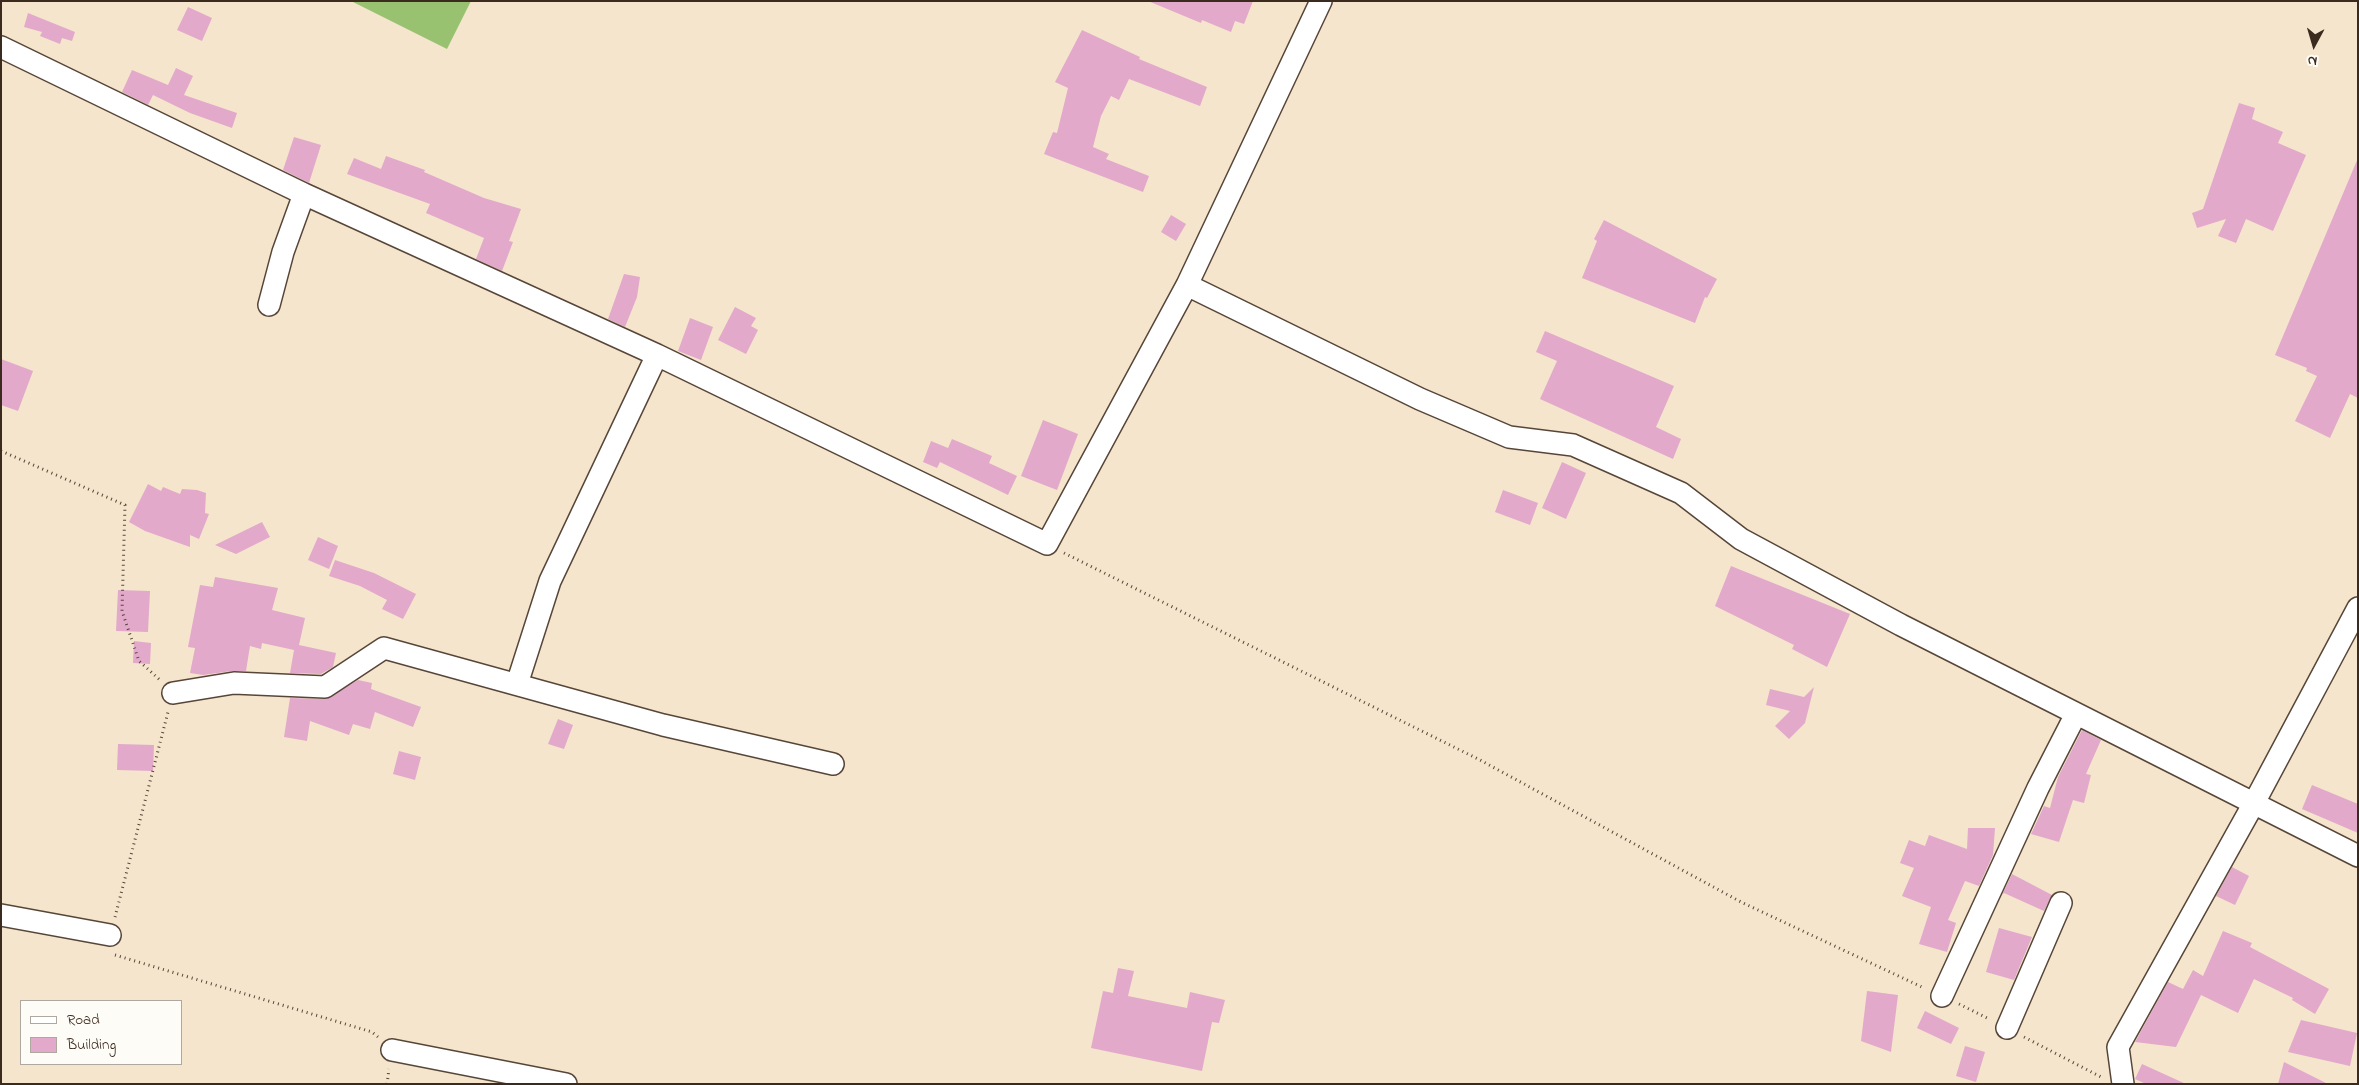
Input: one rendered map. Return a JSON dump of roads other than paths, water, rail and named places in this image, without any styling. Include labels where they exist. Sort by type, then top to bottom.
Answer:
[{"type":"street","points":[[1,47],[304,194],[657,355],[1047,544],[1187,286],[1321,1]]},
{"type":"street","points":[[268,305],[283,252],[304,194]]},
{"type":"street","points":[[1187,286],[1420,399],[1509,437],[1573,445],[1681,492],[1741,539],[1901,625],[2358,856]]},
{"type":"street","points":[[517,684],[550,581],[657,355]]},
{"type":"street","points":[[2123,1084],[2118,1047],[2254,803],[2358,608]]},
{"type":"street","points":[[173,693],[234,683],[325,687],[384,648],[664,725],[833,764]]},
{"type":"street","points":[[1942,996],[2038,788],[2076,714]]},
{"type":"street","points":[[2007,1028],[2061,903]]},
{"type":"street","points":[[1,915],[110,935]]},
{"type":"street","points":[[392,1050],[566,1084]]}]
